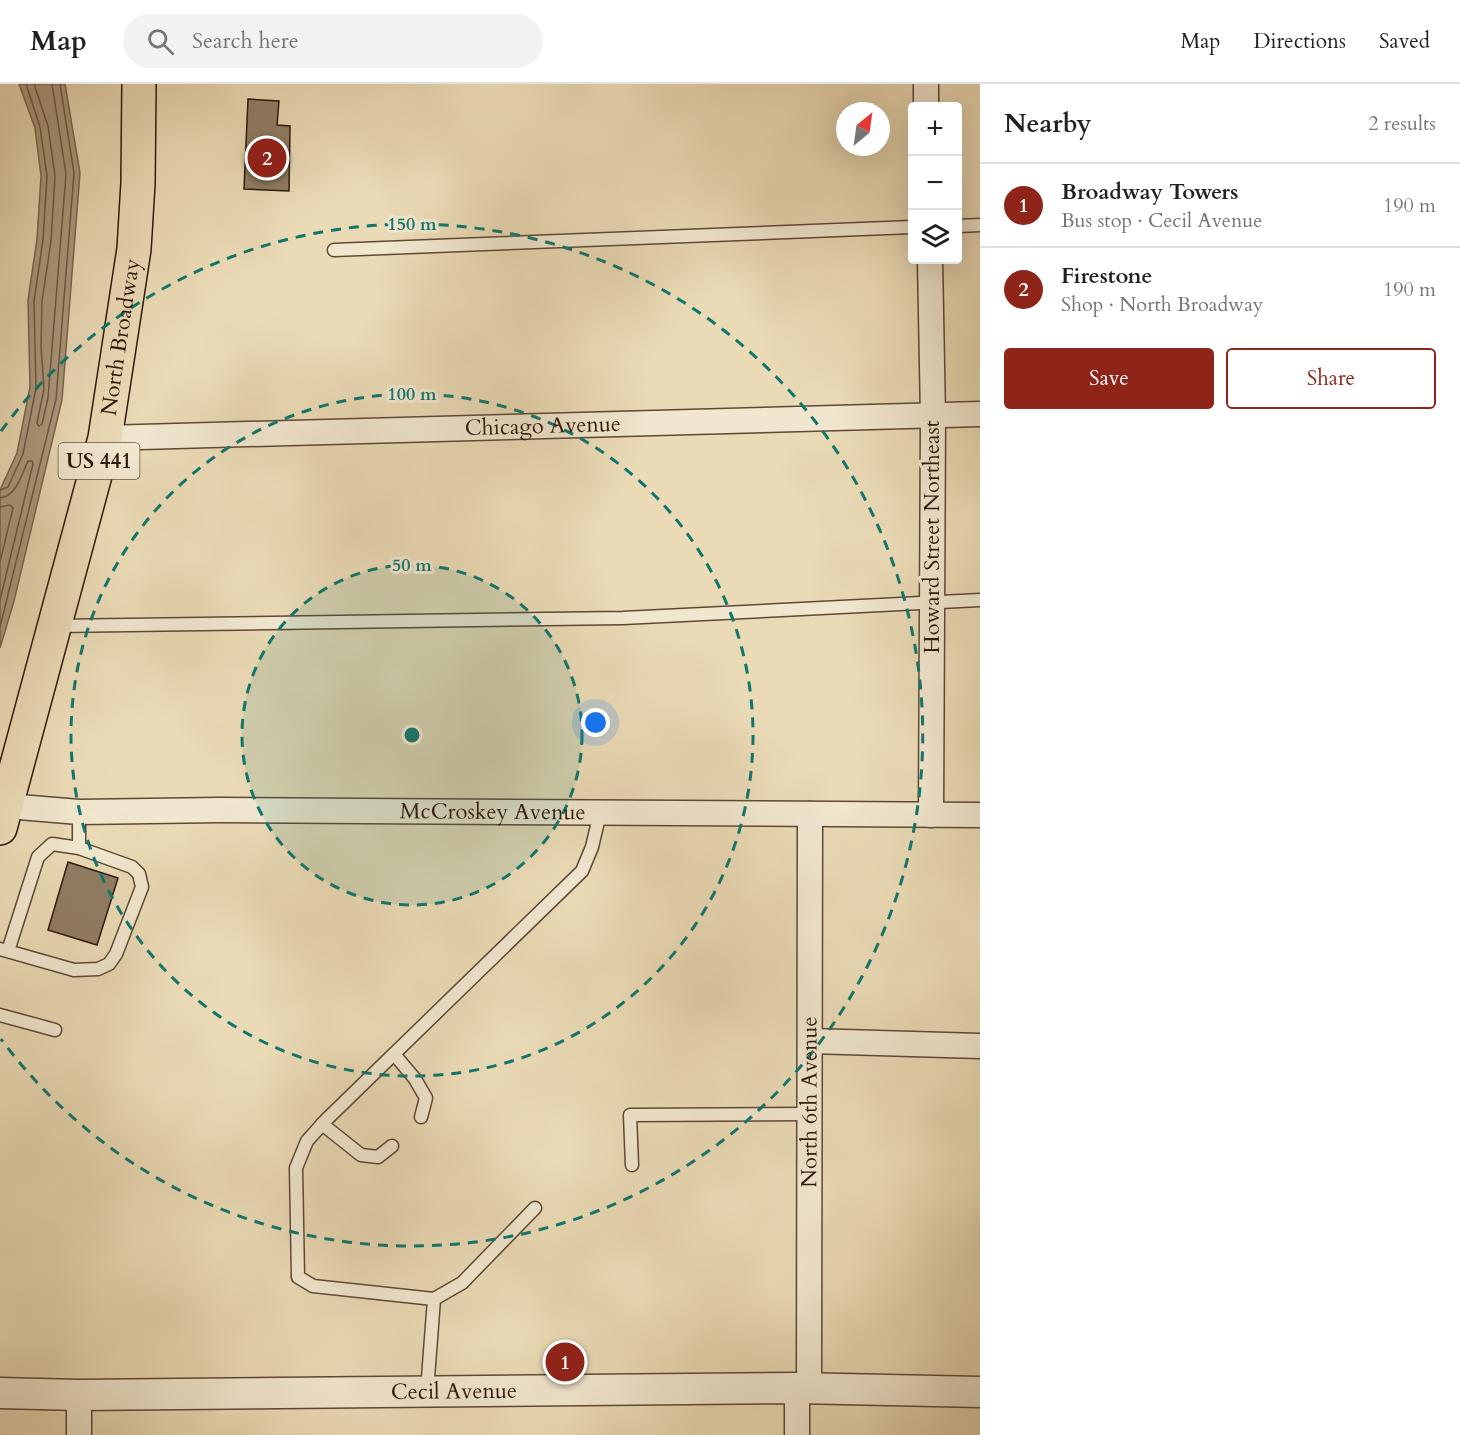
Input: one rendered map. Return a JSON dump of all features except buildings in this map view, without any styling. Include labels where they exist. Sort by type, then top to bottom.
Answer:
[{"type":"main road","name":"North Broadway","points":[[2,812],[105,438],[134,249],[138,183],[139,84]]},
{"type":"street","points":[[926,84],[926,102]]},
{"type":"street","name":"Howard Street Northeast","points":[[930,264],[933,417],[931,815]]},
{"type":"street","name":"Chicago Avenue","points":[[105,438],[980,414]]},
{"type":"street","name":"McCroskey Avenue","points":[[2,812],[232,810],[980,815]]},
{"type":"street","name":"North 6th Avenue","points":[[797,1435],[803,1388],[810,1114],[810,814]]},
{"type":"street","points":[[810,1041],[980,1046]]},
{"type":"street","name":"Cecil Avenue","points":[[0,1393],[79,1395],[803,1388],[980,1392]]},
{"type":"street","points":[[78,1435],[79,1395]]},
{"type":"lane","points":[[962,226],[980,225]]},
{"type":"lane","points":[[334,250],[908,227]]},
{"type":"lane","points":[[55,626],[623,618],[980,600]]},
{"type":"lane","points":[[79,848],[80,812]]},
{"type":"lane","points":[[535,1208],[462,1283],[434,1299],[313,1286],[298,1277],[296,1168],[307,1141],[582,871],[592,847],[600,813]]},
{"type":"lane","points":[[52,844],[79,848],[132,867],[139,874],[142,887],[116,954],[109,964],[98,969],[75,970],[4,950],[38,857],[52,844]]},
{"type":"lane","points":[[0,1015],[55,1030]]},
{"type":"lane","points":[[394,1054],[415,1079],[426,1098],[421,1117]]},
{"type":"lane","points":[[632,1165],[630,1115],[810,1114]]},
{"type":"lane","points":[[322,1124],[361,1155],[378,1157],[392,1146]]},
{"type":"lane","points":[[427,1391],[434,1299]]},
{"type":"water","points":[[19,84],[65,84],[80,173],[62,400],[14,601],[0,648],[0,490],[17,453],[30,387],[28,300],[37,239],[41,176],[35,128]]},
{"type":"place","name":"Firestone","points":[[267,158]]},
{"type":"place","name":"Broadway Towers","points":[[565,1362]]}]
